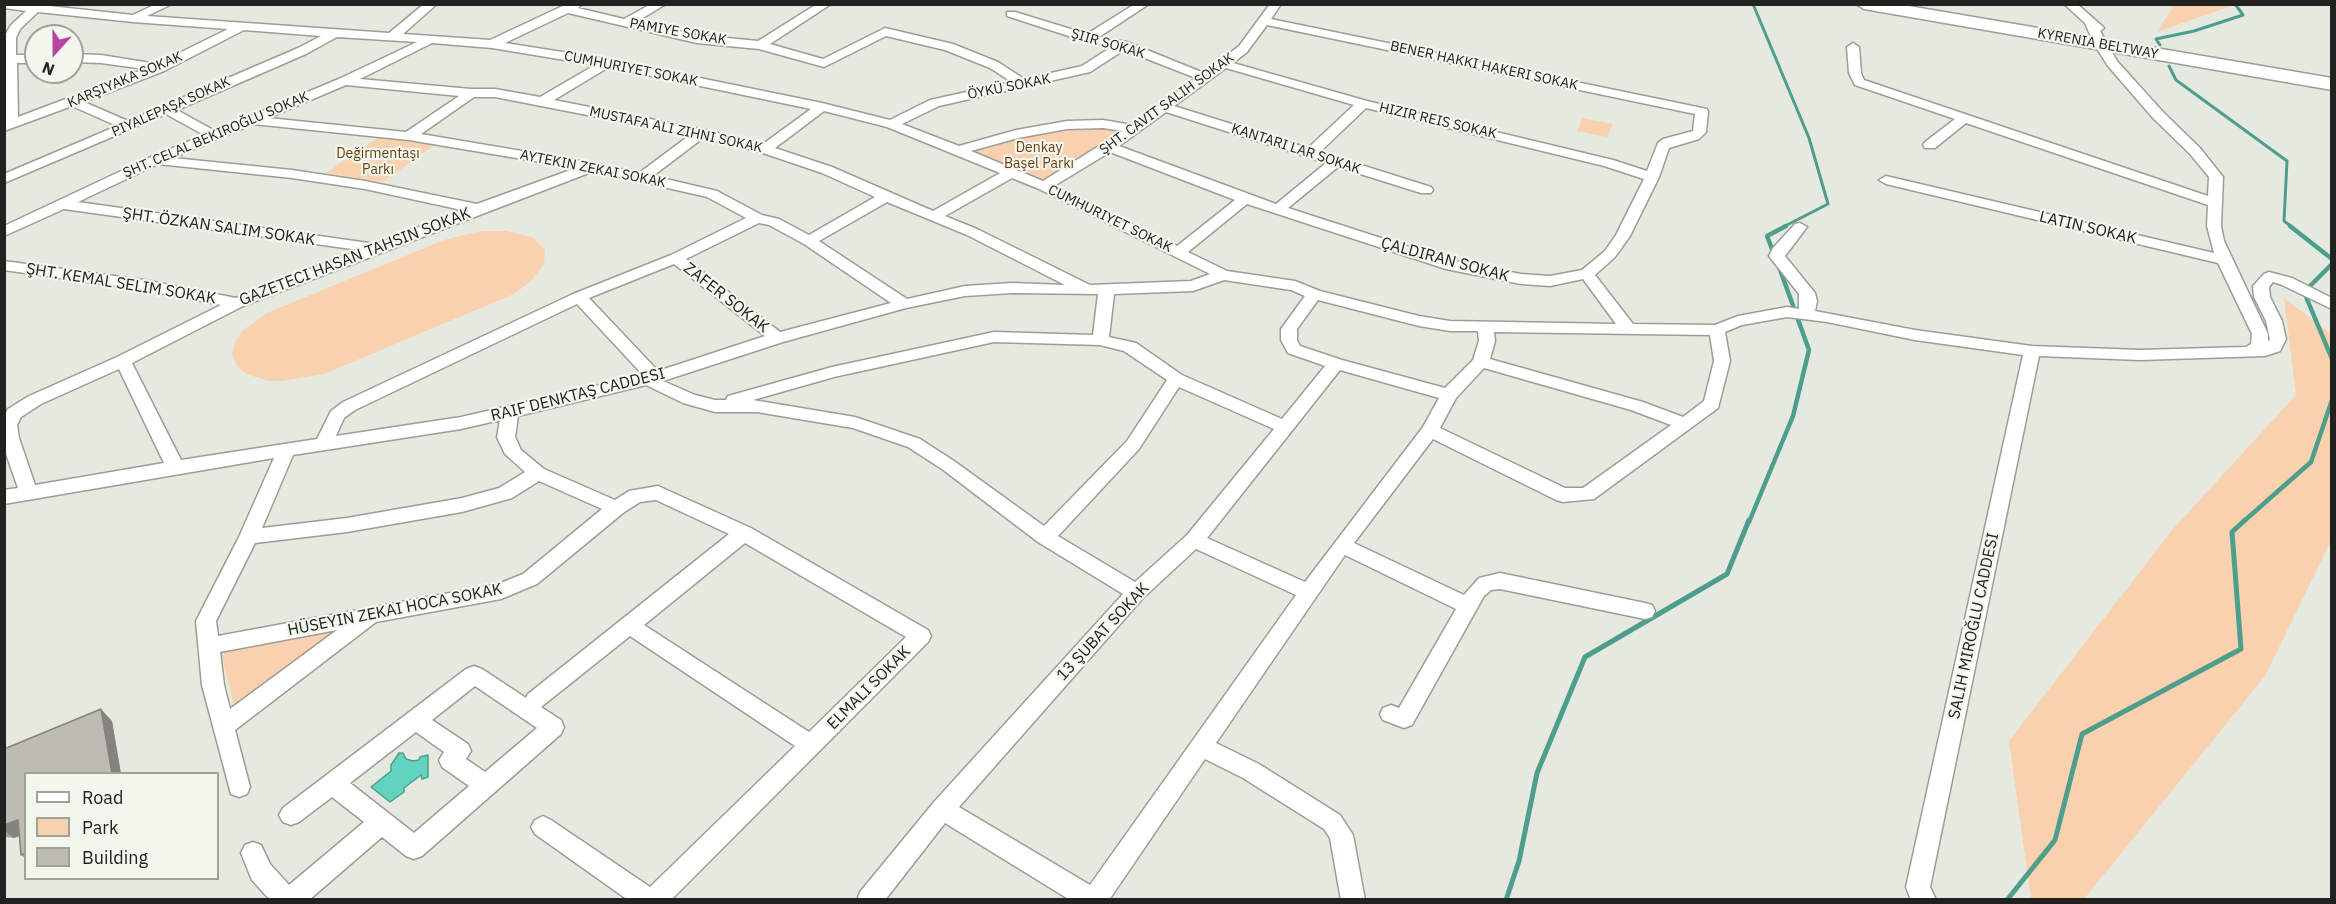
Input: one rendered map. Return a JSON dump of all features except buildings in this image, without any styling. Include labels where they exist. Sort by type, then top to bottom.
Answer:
[{"type":"highway","name":"KYRENIA BELTWAY","points":[[1864,4],[2106,44],[2331,76]]},
{"type":"highway","name":"KYRENIA BELTWAY","points":[[1904,4],[2070,32],[2106,44],[2133,58],[2173,57],[2331,84]]},
{"type":"street","points":[[391,38],[432,4]]},
{"type":"street","points":[[625,23],[661,4]]},
{"type":"street","points":[[760,45],[826,4]]},
{"type":"street","points":[[1088,38],[1144,4]]},
{"type":"street","name":"ŞHT. CAVIT SALIH SOKAK","points":[[1044,186],[1109,147],[1224,64],[1243,49],[1266,21],[1276,4]]},
{"type":"street","points":[[2069,4],[2106,44],[2158,115],[2208,165],[2216,177],[2214,226],[2224,260],[2260,334],[2261,340],[2258,347],[2249,352]]},
{"type":"street","name":"CUMHURIYET SOKAK","points":[[4,5],[139,19],[492,44],[607,63],[822,107],[892,124],[1044,186],[1223,276]]},
{"type":"street","points":[[139,19],[164,6]]},
{"type":"street","points":[[492,44],[572,7]]},
{"type":"street","name":"PAMIYE SOKAK","points":[[572,7],[625,23],[697,39],[760,45],[824,63],[885,32],[949,47],[994,65],[1022,83]]},
{"type":"street","points":[[35,9],[15,27],[10,38],[8,126],[75,103],[160,68],[242,27]]},
{"type":"street","name":"ŞIIR SOKAK","points":[[1011,14],[1088,38],[1123,45],[1204,78]]},
{"type":"street","points":[[1109,147],[1245,199],[1327,227],[1475,271],[1521,279],[1550,281],[1587,274],[1610,254],[1623,236],[1652,177],[1663,146],[1668,142],[1694,136],[1699,132],[1702,112],[1266,21]]},
{"type":"street","name":"PIYALEPAŞA SOKAK","points":[[4,179],[302,51],[337,33]]},
{"type":"street","name":"ŞHT. CELAL BEKIROĞLU SOKAK","points":[[4,232],[156,160],[345,81],[430,41]]},
{"type":"street","name":"ÖYKÜ SOKAK","points":[[892,124],[935,103],[1086,69],[1123,45]]},
{"type":"street","points":[[1853,47],[1855,73],[1859,82],[2216,202]]},
{"type":"street","points":[[84,58],[160,68]]},
{"type":"street","points":[[8,67],[24,62]]},
{"type":"street","points":[[541,102],[607,63]]},
{"type":"street","points":[[1224,64],[1363,104],[1608,163],[1652,177]]},
{"type":"street","name":"MUSTAFA ALI ZIHNI SOKAK","points":[[345,81],[471,93],[495,93],[701,132],[765,149],[827,170],[934,216],[1089,290]]},
{"type":"street","points":[[409,136],[471,93]]},
{"type":"street","points":[[75,103],[128,126]]},
{"type":"street","points":[[1311,153],[1363,104]]},
{"type":"street","points":[[765,149],[822,107]]},
{"type":"street","points":[[1166,108],[1426,190]]},
{"type":"street","points":[[166,109],[213,135]]},
{"type":"street","points":[[1930,145],[1964,118]]},
{"type":"street","name":"AYTEKIN ZEKAI SOKAK","points":[[252,120],[409,136],[593,167],[712,194],[757,218],[774,222],[809,241],[904,304]]},
{"type":"street","points":[[957,150],[1016,134],[1067,125],[1103,124],[1135,129]]},
{"type":"street","points":[[643,177],[701,132]]},
{"type":"street","points":[[156,160],[365,184],[478,209]]},
{"type":"street","points":[[1279,209],[1335,162]]},
{"type":"street","name":"GAZETECI HASAN TAHSIN SOKAK","points":[[29,493],[10,438],[8,425],[14,413],[35,400],[123,361],[237,303],[478,209],[593,167]]},
{"type":"street","points":[[934,216],[1010,172]]},
{"type":"street","name":"LATIN SOKAK","points":[[1887,180],[1951,202],[2224,260]]},
{"type":"street","points":[[809,241],[886,197]]},
{"type":"street","points":[[1178,253],[1245,199]]},
{"type":"street","name":"ŞHT. ÖZKAN SALIM SOKAK","points":[[61,204],[378,249]]},
{"type":"street","points":[[324,444],[337,415],[349,406],[579,297],[675,258],[757,218]]},
{"type":"street","points":[[1800,227],[1778,251],[1777,256],[1806,292],[1809,301],[1806,315]]},
{"type":"street","name":"ZAFER SOKAK","points":[[675,258],[777,338]]},
{"type":"street","name":"ŞHT. KEMAL SELIM SOKAK","points":[[4,265],[144,285],[237,303]]},
{"type":"street","points":[[1040,265],[1044,274],[1042,289]]},
{"type":"street","name":"RAIF DENKTAŞ CADDESI","points":[[1147,288],[1196,277],[1206,267]]},
{"type":"street","points":[[1587,274],[1629,330]]},
{"type":"street","points":[[1223,276],[1295,286],[1314,294],[1419,321],[1450,326],[1717,330],[1738,321],[1787,312],[1915,335],[2032,351],[2140,355],[2249,352],[2265,351],[2274,347],[2278,339],[2274,321],[2262,297],[2263,282],[2269,277],[2287,280],[2331,304]]},
{"type":"street","name":"RAIF DENKTAŞ CADDESI","points":[[4,497],[175,467],[461,423],[655,378],[777,338],[904,304],[965,291],[1193,286],[1223,276]]},
{"type":"street","points":[[1100,340],[1107,289]]},
{"type":"street","points":[[1314,294],[1289,329],[1289,340],[1293,349],[1336,364],[1449,395]]},
{"type":"street","points":[[579,297],[655,378],[654,384],[715,406],[757,406],[855,423],[914,443],[948,465],[1045,537],[1136,593]]},
{"type":"street","points":[[942,808],[1094,900],[1308,592],[1430,429],[1449,395],[1481,362],[1487,341],[1485,327]]},
{"type":"street","points":[[1430,429],[1563,495],[1587,494],[1712,404],[1722,361],[1717,330]]},
{"type":"street","points":[[715,406],[832,372],[994,337],[1100,340],[1130,347],[1176,379],[1286,427]]},
{"type":"street","name":"SALIH MIROĞLU CADDESI","points":[[1924,900],[1918,887],[2032,351]]},
{"type":"street","points":[[123,361],[175,467]]},
{"type":"street","points":[[1481,362],[1637,406],[1685,424]]},
{"type":"street","name":"13 ŞUBAT SOKAK","points":[[869,900],[942,808],[1136,593],[1194,540],[1336,364]]},
{"type":"street","points":[[1045,537],[1133,445],[1176,379]]},
{"type":"street","points":[[510,412],[506,437],[514,454],[538,473],[616,508]]},
{"type":"street","points":[[239,787],[213,685],[206,621],[249,537],[285,450]]},
{"type":"street","points":[[249,537],[347,525],[462,505],[505,493],[538,473]]},
{"type":"street","name":"HÜSEYIN ZEKAI HOCA SOKAK","points":[[210,646],[501,591],[530,579],[616,508],[636,496],[658,493],[744,533]]},
{"type":"street","points":[[536,700],[744,533],[921,636],[654,900]]},
{"type":"street","points":[[1194,540],[1308,592]]},
{"type":"street","points":[[1342,545],[1468,606]]},
{"type":"street","points":[[1391,714],[1404,719],[1468,606],[1486,583],[1500,581],[1645,611]]},
{"type":"street","points":[[224,726],[372,615]]},
{"type":"street","points":[[629,625],[811,745]]},
{"type":"street","points":[[291,815],[332,783],[474,675],[553,727],[414,848],[332,783]]},
{"type":"street","points":[[415,720],[460,751],[450,760],[487,786]]},
{"type":"street","points":[[1202,747],[1251,771],[1332,822],[1341,835],[1353,900]]},
{"type":"street","points":[[253,853],[261,872],[289,900],[382,822]]},
{"type":"street","points":[[543,827],[649,900]]},
{"type":"green space","points":[[2174,4],[2234,5],[2157,32]]},
{"type":"green space","points":[[1583,118],[1613,124],[1607,137],[1577,131]]},
{"type":"green space","name":"Denkay Başel Parkı","points":[[1065,127],[1110,128],[1125,131],[1041,181],[968,150],[1011,138]]},
{"type":"green space","name":"Değirmentaşı Parkı","points":[[383,134],[437,143],[383,182],[326,173]]},
{"type":"green space","points":[[481,231],[507,231],[534,238],[545,250],[544,264],[531,281],[514,294],[324,374],[269,381],[246,374],[237,366],[232,354],[235,342],[242,331],[267,313],[444,240]]},
{"type":"green space","points":[[2284,298],[2331,334],[2331,541],[2265,676],[2084,899],[2031,899],[2009,741],[2173,529],[2296,395]]},
{"type":"green space","points":[[347,626],[234,706],[221,652]]},
{"type":"water","points":[[399,753],[403,753],[406,759],[413,761],[428,755],[428,777],[422,779],[421,775],[390,802],[371,787],[391,771],[391,765]]},
{"type":"waterway","points":[[1753,4],[1809,138],[1828,204],[1783,227]]},
{"type":"waterway","points":[[2160,45],[2156,39],[2194,31],[2243,15],[2235,4]]},
{"type":"waterway","points":[[2169,66],[2176,80],[2287,161],[2284,221],[2292,227]]},
{"type":"waterway","points":[[1774,254],[1767,236],[1786,226]]},
{"type":"waterway","points":[[2290,226],[2332,259]]},
{"type":"waterway","points":[[1749,522],[1793,416],[1809,350],[1778,264]]},
{"type":"waterway","points":[[2332,264],[2304,292],[2332,359]]},
{"type":"waterway","points":[[2243,522],[2311,462],[2332,400]]},
{"type":"waterway","points":[[1506,900],[1519,861],[1537,773],[1585,657],[1727,574],[1749,520]]},
{"type":"waterway","points":[[2007,900],[2055,840],[2082,734],[2241,649],[2232,532],[2245,520]]}]
